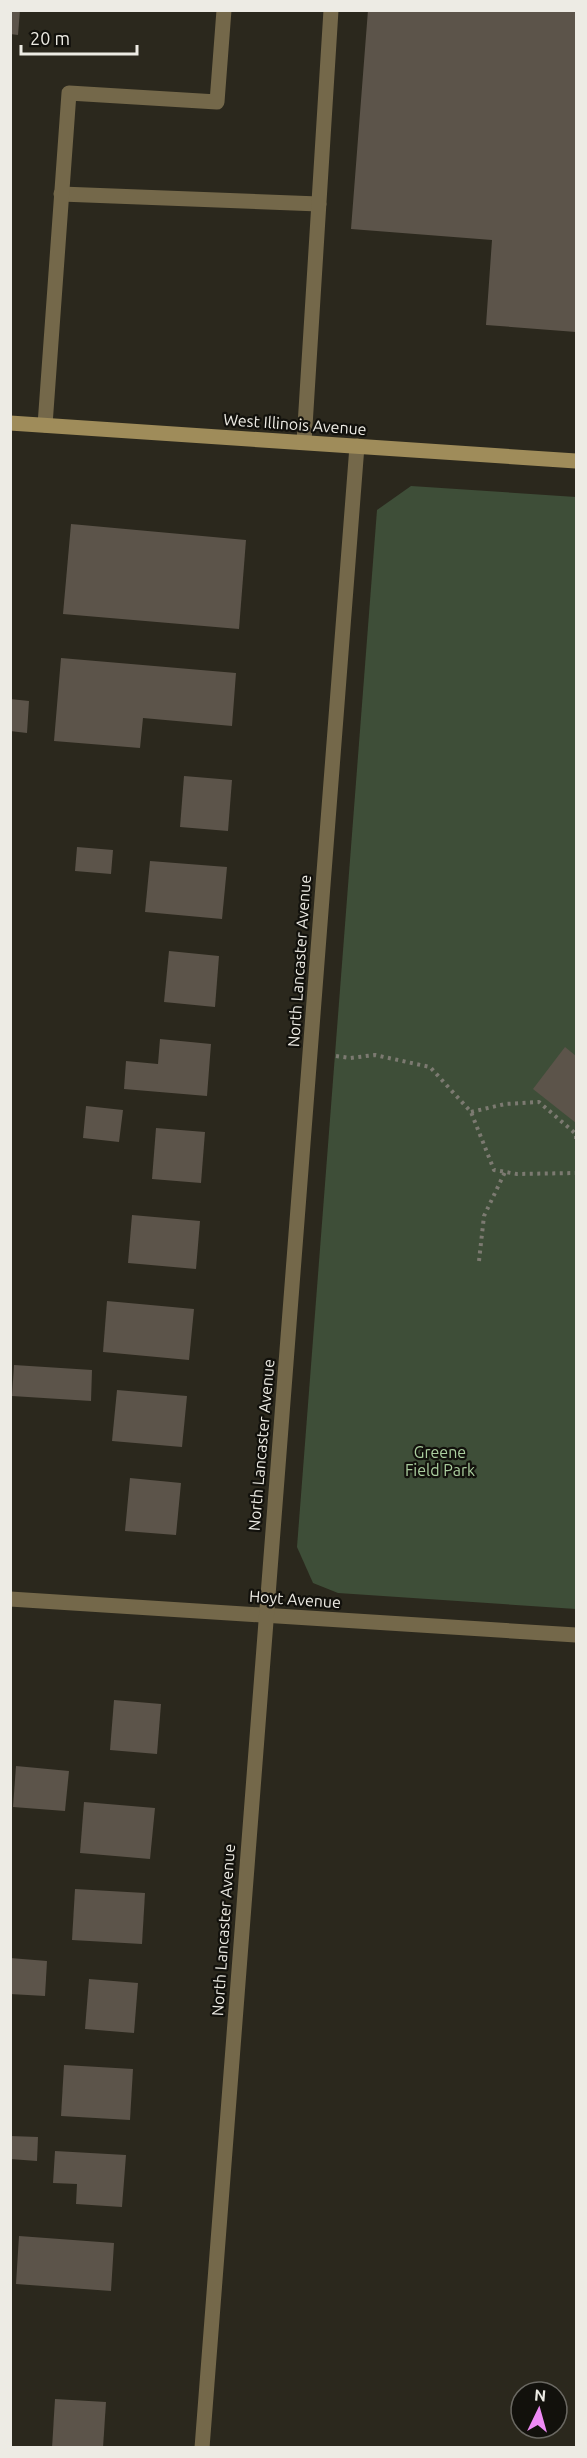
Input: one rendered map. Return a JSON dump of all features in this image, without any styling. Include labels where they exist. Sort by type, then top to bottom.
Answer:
[{"type":"main road","name":"West Illinois Avenue","points":[[10,423],[576,461]]},
{"type":"street","points":[[45,425],[69,93],[217,102],[224,10]]},
{"type":"street","points":[[304,442],[331,10]]},
{"type":"street","points":[[61,194],[319,204]]},
{"type":"street","name":"North Lancaster Avenue","points":[[202,2448],[357,446]]},
{"type":"street","name":"Hoyt Avenue","points":[[10,1599],[576,1635]]},
{"type":"path","points":[[310,1052],[350,1058],[375,1055],[430,1067],[471,1112],[494,1170],[517,1174],[576,1173]]},
{"type":"path","points":[[471,1112],[505,1104],[539,1102],[576,1134],[576,1140]]},
{"type":"path","points":[[479,1261],[484,1216],[505,1172]]},
{"type":"green space","name":"Greene Field Park","points":[[411,486],[576,497],[576,1609],[338,1593],[313,1583],[297,1547],[377,510]]},
{"type":"building","points":[[10,10],[20,10],[18,35],[10,34]]},
{"type":"building","points":[[368,10],[576,10],[576,332],[486,325],[492,240],[351,229]]},
{"type":"building","points":[[71,524],[246,540],[239,629],[63,614]]},
{"type":"building","points":[[61,658],[236,673],[232,726],[143,718],[140,748],[54,741]]},
{"type":"building","points":[[10,699],[29,701],[27,733],[10,731]]},
{"type":"building","points":[[184,776],[232,780],[228,831],[180,827]]},
{"type":"building","points":[[77,847],[113,850],[111,874],[75,871]]},
{"type":"building","points":[[150,861],[227,867],[222,919],[145,912]]},
{"type":"building","points":[[169,951],[219,956],[215,1007],[164,1002]]},
{"type":"building","points":[[160,1039],[211,1044],[207,1096],[124,1089],[126,1061],[158,1064]]},
{"type":"building","points":[[565,1047],[576,1056],[576,1123],[533,1089]]},
{"type":"building","points":[[86,1106],[123,1110],[119,1142],[83,1138]]},
{"type":"building","points":[[156,1128],[205,1132],[201,1183],[152,1179]]},
{"type":"building","points":[[132,1215],[200,1221],[196,1269],[128,1263]]},
{"type":"building","points":[[107,1301],[194,1309],[189,1360],[103,1352]]},
{"type":"building","points":[[14,1365],[92,1370],[91,1401],[12,1396]]},
{"type":"building","points":[[117,1390],[187,1396],[182,1447],[112,1441]]},
{"type":"building","points":[[130,1478],[181,1483],[176,1535],[125,1531]]},
{"type":"building","points":[[114,1700],[161,1704],[157,1754],[110,1750]]},
{"type":"building","points":[[16,1766],[69,1771],[65,1811],[13,1807]]},
{"type":"building","points":[[84,1802],[155,1808],[150,1859],[80,1853]]},
{"type":"building","points":[[75,1889],[145,1893],[142,1944],[72,1940]]},
{"type":"building","points":[[10,1958],[47,1961],[45,1996],[10,1994]]},
{"type":"building","points":[[89,1979],[138,1983],[134,2033],[85,2029]]},
{"type":"building","points":[[64,2065],[133,2069],[130,2120],[61,2116]]},
{"type":"building","points":[[10,2136],[38,2137],[37,2161],[10,2159]]},
{"type":"building","points":[[55,2151],[126,2155],[122,2207],[76,2204],[77,2184],[53,2183]]},
{"type":"building","points":[[19,2236],[114,2243],[111,2291],[16,2284]]},
{"type":"building","points":[[55,2399],[106,2402],[103,2448],[52,2448]]}]
